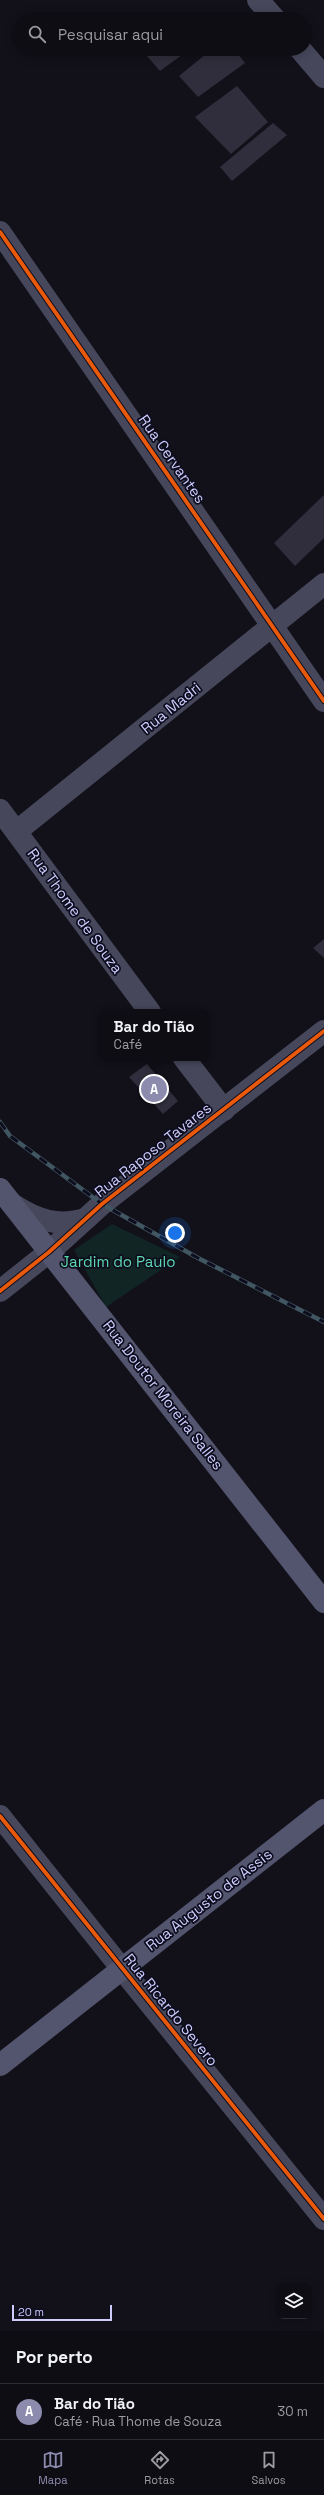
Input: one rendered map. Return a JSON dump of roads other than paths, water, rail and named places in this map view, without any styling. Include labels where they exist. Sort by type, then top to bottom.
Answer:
[{"type":"main road","name":"Rua Doutor Moreira Salles","points":[[6,1197],[120,1339],[324,1602]]},
{"type":"main road","name":"Rua Augusto de Assis","points":[[0,2065],[324,1810]]},
{"type":"street","points":[[258,0],[269,12]]},
{"type":"street","points":[[306,56],[324,77]]},
{"type":"street","name":"Rua Cervantes","points":[[3,242],[273,625],[324,701]]},
{"type":"street","name":"Rua Madri","points":[[16,831],[324,584]]},
{"type":"street","name":"Rua Thome de Souza","points":[[0,810],[148,1009]]},
{"type":"street","name":"Rua Raposo Tavares","points":[[0,1291],[49,1252],[87,1218],[324,1031]]},
{"type":"street","points":[[186,1061],[224,1110]]},
{"type":"street","name":"Rua Raposo Tavares","points":[[6,1197],[32,1217],[54,1223],[78,1221],[87,1218]]},
{"type":"street","name":"Rua Ricardo Severo","points":[[0,1816],[324,2219]]},
{"type":"railway","points":[[0,1122],[10,1136],[102,1204],[198,1258],[324,1322]]},
{"type":"place","name":"Bar do Tião","points":[[154,1089]]},
{"type":"park label","name":"Jardim do Paulo","points":[[118,1262]]}]
